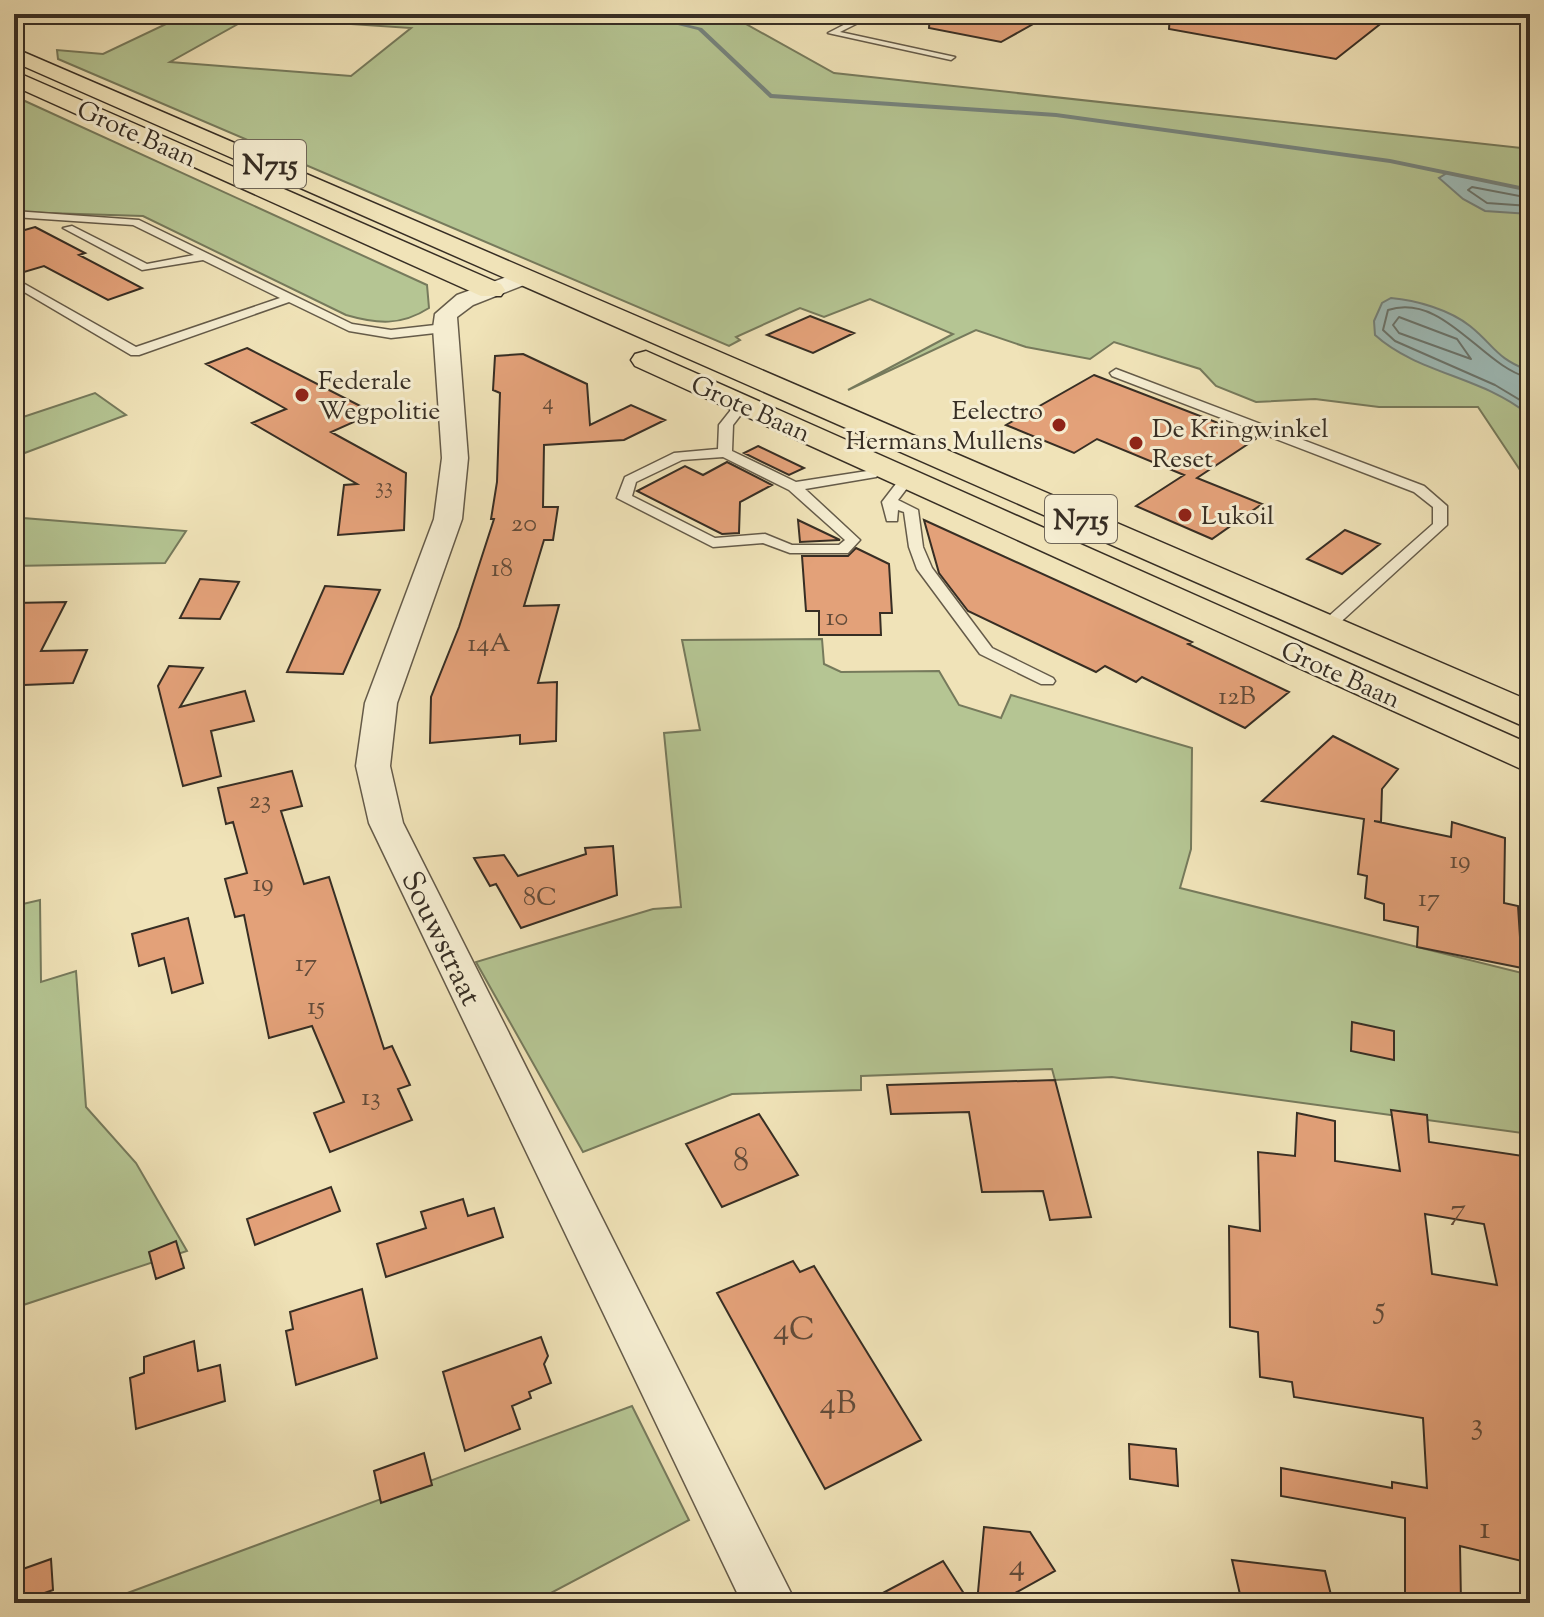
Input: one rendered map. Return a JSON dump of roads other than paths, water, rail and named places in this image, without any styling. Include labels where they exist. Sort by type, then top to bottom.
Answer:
[{"type":"main road","name":"Grote Baan","points":[[14,54],[1530,716]]},
{"type":"main road","name":"Grote Baan","points":[[14,78],[743,404],[892,491],[1530,760]]},
{"type":"street","points":[[444,328],[446,314],[465,300],[526,276]]},
{"type":"street","name":"Souwstraat","points":[[444,328],[455,458],[448,519],[381,703],[374,738],[373,766],[378,793],[386,823],[770,1603]]},
{"type":"lane","points":[[872,14],[832,33],[951,57]]},
{"type":"lane","points":[[14,214],[135,222],[349,327],[391,334],[444,328]]},
{"type":"lane","points":[[68,228],[146,268],[206,256]]},
{"type":"lane","points":[[14,281],[135,352],[290,298]]},
{"type":"lane","points":[[1116,373],[1419,489],[1440,506],[1440,525],[1327,626]]},
{"type":"lane","points":[[725,453],[726,425],[743,404]]},
{"type":"lane","points":[[725,453],[794,487],[853,540],[843,550],[790,549],[765,538],[713,543],[624,498],[630,480],[679,456],[725,453]]},
{"type":"lane","points":[[794,487],[871,474],[911,510],[916,547],[925,569],[986,651],[1047,681]]},
{"type":"water","points":[[1447,173],[1530,190],[1530,214],[1485,211],[1463,199],[1439,178]]},
{"type":"water","points":[[1391,298],[1422,304],[1453,315],[1470,326],[1502,356],[1530,371],[1530,416],[1493,392],[1411,359],[1375,335],[1374,321],[1382,303]]},
{"type":"waterway","points":[[636,14],[700,29],[770,96],[1056,115],[1390,161],[1530,190]]},
{"type":"place","name":"Federale Wegpolitie","points":[[302,395]]},
{"type":"place","name":"Eelectro Hermans Mullens","points":[[1059,425]]},
{"type":"place","name":"De Kringwinkel Reset","points":[[1136,443]]},
{"type":"place","name":"Lukoil","points":[[1185,515]]}]
